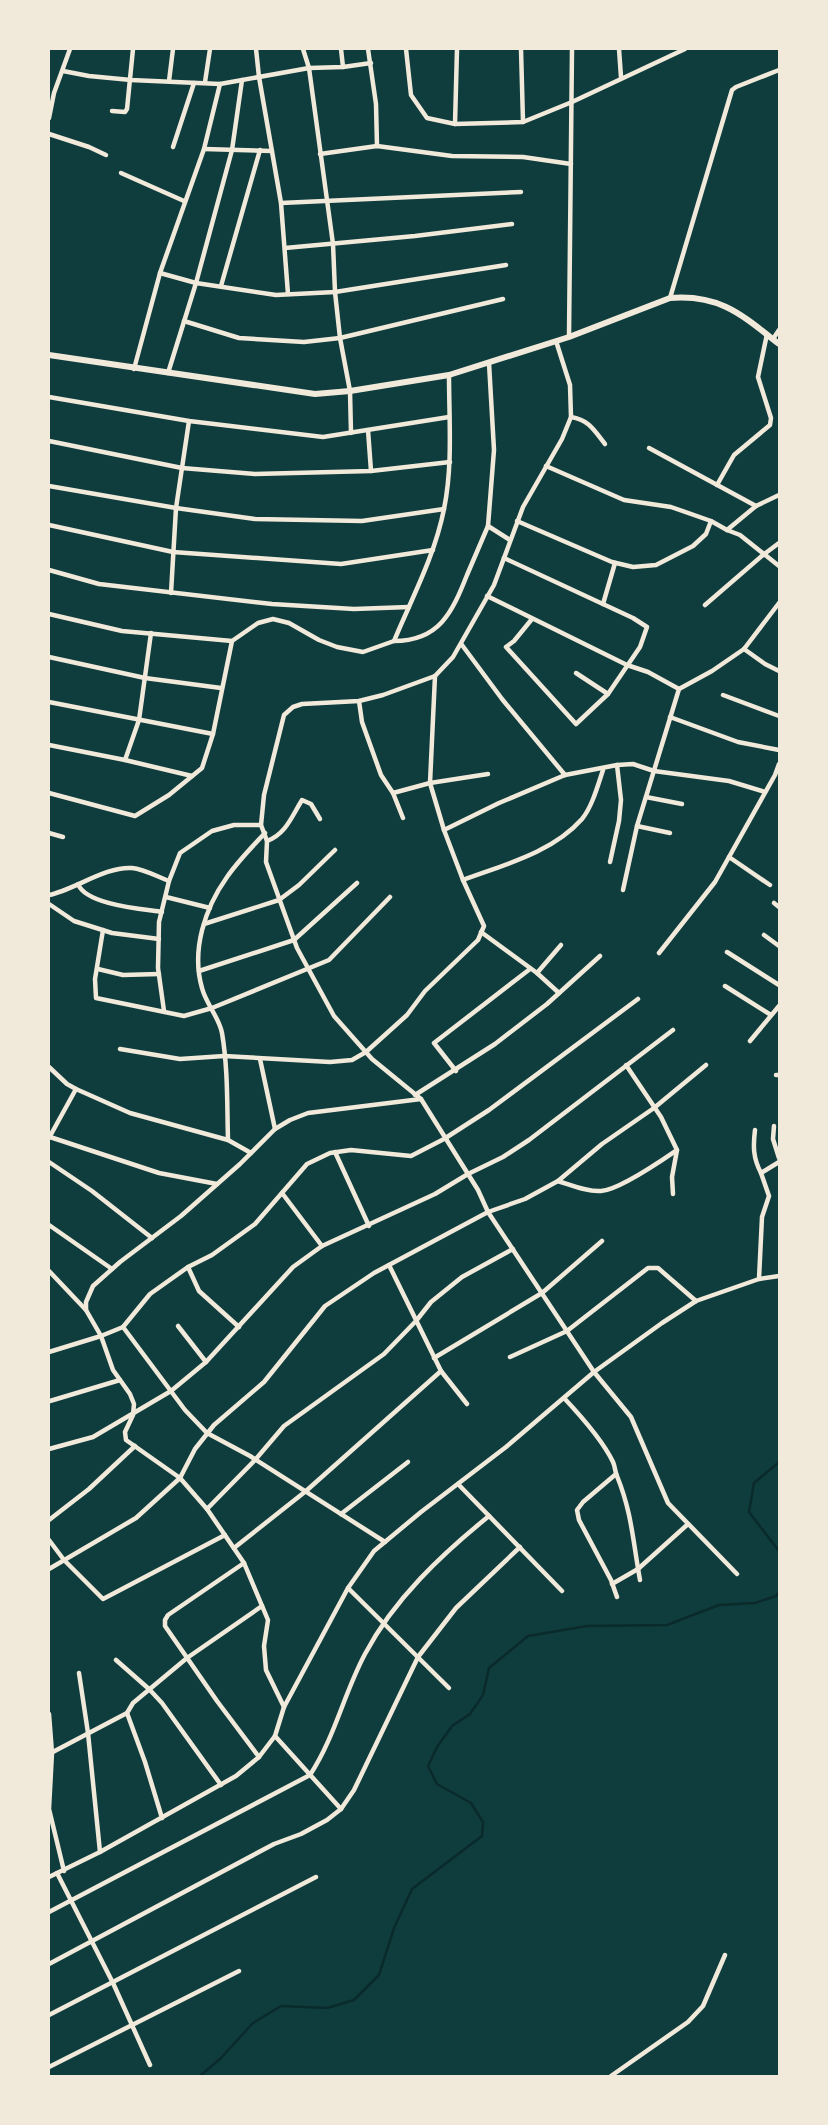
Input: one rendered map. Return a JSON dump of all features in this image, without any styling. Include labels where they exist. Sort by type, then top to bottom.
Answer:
[{"type":"main road","points":[[49,355],[294,392],[315,394],[350,391],[449,375],[569,337],[670,298],[684,296],[717,302],[735,310],[779,344]]},
{"type":"street","points":[[49,118],[51,92],[63,71],[70,49]]},
{"type":"street","points":[[112,110],[125,112],[127,109],[133,49]]},
{"type":"street","points":[[169,82],[173,49]]},
{"type":"street","points":[[205,82],[210,49]]},
{"type":"street","points":[[256,49],[259,77],[281,203],[288,294]]},
{"type":"street","points":[[303,49],[309,68],[334,244],[334,292],[350,391],[351,433]]},
{"type":"street","points":[[342,49],[343,67]]},
{"type":"street","points":[[368,49],[376,104],[377,146]]},
{"type":"street","points":[[406,49],[411,95],[427,118],[455,124],[523,122],[572,102],[621,77],[685,49]]},
{"type":"street","points":[[455,124],[457,49]]},
{"type":"street","points":[[521,49],[523,122]]},
{"type":"street","points":[[569,337],[572,49]]},
{"type":"street","points":[[619,49],[621,77]]},
{"type":"street","points":[[667,49],[668,56]]},
{"type":"street","points":[[63,71],[89,76],[131,80],[220,84],[309,68],[343,67],[371,63]]},
{"type":"street","points":[[670,298],[732,90],[779,70]]},
{"type":"street","points":[[168,373],[196,282],[232,150],[242,80]]},
{"type":"street","points":[[173,147],[194,83]]},
{"type":"street","points":[[134,369],[160,273],[204,149],[220,84]]},
{"type":"street","points":[[49,134],[89,147],[106,155]]},
{"type":"street","points":[[320,154],[377,146],[452,156],[523,157],[571,164]]},
{"type":"street","points":[[204,149],[272,151]]},
{"type":"street","points":[[221,286],[260,150]]},
{"type":"street","points":[[121,174],[184,201]]},
{"type":"street","points":[[281,203],[521,192]]},
{"type":"street","points":[[285,248],[512,224]]},
{"type":"street","points":[[160,273],[196,282],[276,295],[334,292],[506,265]]},
{"type":"street","points":[[184,321],[239,338],[304,342],[340,338],[502,299]]},
{"type":"street","points":[[717,485],[734,455],[770,425],[771,418],[758,377],[770,337],[779,330]]},
{"type":"street","points":[[556,341],[570,385],[571,417],[562,439],[517,521],[494,585],[462,645],[453,658],[435,676],[359,701],[302,704],[293,707],[284,715],[264,795],[261,825],[267,841],[266,862],[294,940],[334,1016],[366,1052],[421,1099],[444,1139],[468,1174],[488,1212],[594,1372],[631,1417],[668,1503],[737,1574]]},
{"type":"street","points":[[49,614],[122,631],[232,641],[258,623],[273,619],[289,623],[319,640],[337,647],[363,652],[394,641],[407,641],[432,632],[444,621],[456,604],[488,526],[494,450],[489,363]]},
{"type":"street","points":[[394,641],[433,550],[444,509],[450,462],[449,375]]},
{"type":"street","points":[[49,397],[189,421],[323,437],[449,418]]},
{"type":"street","points":[[571,417],[582,419],[591,424],[605,444]]},
{"type":"street","points":[[171,593],[176,508],[189,421]]},
{"type":"street","points":[[368,430],[371,471]]},
{"type":"street","points":[[49,441],[182,468],[255,474],[371,471],[450,462]]},
{"type":"street","points":[[649,448],[756,506]]},
{"type":"street","points":[[546,466],[624,500],[671,507],[711,520],[727,530],[740,535],[779,566]]},
{"type":"street","points":[[49,486],[176,508],[255,519],[362,521],[444,509]]},
{"type":"street","points":[[727,530],[756,506],[779,495]]},
{"type":"street","points":[[517,521],[615,563],[633,566],[656,565],[693,546],[706,534],[711,520]]},
{"type":"street","points":[[49,525],[173,552],[341,564],[433,550]]},
{"type":"street","points":[[488,526],[510,540]]},
{"type":"street","points":[[705,605],[779,543]]},
{"type":"street","points":[[504,558],[633,618],[647,627],[640,647],[608,694],[576,724],[506,647],[514,642],[532,619]]},
{"type":"street","points":[[603,604],[615,563]]},
{"type":"street","points":[[49,570],[99,584],[272,604],[354,610],[409,607]]},
{"type":"street","points":[[487,596],[627,665],[648,672],[679,689]]},
{"type":"street","points":[[623,890],[646,797],[679,689],[712,671],[744,649],[779,603]]},
{"type":"street","points":[[125,760],[139,720],[151,634]]},
{"type":"street","points":[[49,793],[135,816],[169,795],[202,768],[213,734],[232,641]]},
{"type":"street","points":[[462,645],[502,699],[565,775]]},
{"type":"street","points":[[744,649],[765,664],[779,671]]},
{"type":"street","points":[[49,657],[145,678],[221,688]]},
{"type":"street","points":[[576,673],[608,694]]},
{"type":"street","points":[[120,1049],[180,1059],[224,1056],[330,1062],[352,1060],[366,1052],[408,1014],[425,991],[478,940],[484,926],[463,880],[444,830],[430,783],[435,676]]},
{"type":"street","points":[[723,695],[779,716]]},
{"type":"street","points":[[359,701],[362,722],[381,775],[393,794],[403,818]]},
{"type":"street","points":[[49,702],[213,734]]},
{"type":"street","points":[[670,717],[738,742],[779,750]]},
{"type":"street","points":[[49,745],[192,776]]},
{"type":"street","points":[[444,830],[499,803],[565,775],[603,770],[618,765],[633,764],[654,771],[729,781],[765,792]]},
{"type":"street","points":[[658,953],[714,882],[779,764]]},
{"type":"street","points":[[610,862],[620,814],[621,800],[618,765]]},
{"type":"street","points":[[463,880],[522,858],[566,834],[583,818],[603,770]]},
{"type":"street","points":[[393,794],[430,783],[488,774]]},
{"type":"street","points":[[646,797],[682,804]]},
{"type":"street","points":[[267,841],[277,838],[284,831],[302,800],[311,804],[320,819]]},
{"type":"street","points":[[164,1011],[159,974],[159,939],[162,912],[169,881],[180,853],[212,831],[234,825],[261,825]]},
{"type":"street","points":[[638,826],[670,833]]},
{"type":"street","points":[[49,833],[63,837]]},
{"type":"street","points":[[228,1140],[222,1032],[202,990],[197,960],[204,924],[210,908],[227,877],[265,833]]},
{"type":"street","points":[[204,924],[279,900],[335,850]]},
{"type":"street","points":[[728,857],[770,885]]},
{"type":"street","points":[[49,895],[60,893],[108,872],[131,868],[169,881]]},
{"type":"street","points":[[199,971],[294,940],[357,883]]},
{"type":"street","points":[[78,884],[86,893],[113,904],[162,912]]},
{"type":"street","points":[[166,897],[210,908]]},
{"type":"street","points":[[103,930],[95,979],[96,998],[184,1016],[212,1008],[309,970],[329,960],[390,898]]},
{"type":"street","points":[[774,903],[779,906]]},
{"type":"street","points":[[49,904],[74,921],[103,930],[159,939]]},
{"type":"street","points":[[481,932],[537,973],[559,993]]},
{"type":"street","points":[[764,935],[779,946]]},
{"type":"street","points":[[537,973],[561,945]]},
{"type":"street","points":[[727,952],[779,986]]},
{"type":"street","points":[[415,1095],[456,1071],[495,1044],[559,993],[600,956]]},
{"type":"street","points":[[98,969],[123,975],[159,974]]},
{"type":"street","points":[[456,1071],[434,1043],[530,969]]},
{"type":"street","points":[[725,986],[771,1015]]},
{"type":"street","points":[[49,1352],[123,1327],[150,1294],[188,1267],[212,1255],[256,1224],[307,1164],[335,1152],[351,1150],[411,1156],[444,1139],[489,1110],[638,999]]},
{"type":"street","points":[[750,1040],[779,1006]]},
{"type":"street","points":[[49,1449],[93,1437],[171,1392],[206,1362],[293,1267],[322,1246],[435,1194],[468,1174],[502,1157],[529,1140],[673,1030]]},
{"type":"street","points":[[260,1059],[275,1129]]},
{"type":"street","points":[[626,1065],[661,1118],[677,1150],[672,1177],[673,1194]]},
{"type":"street","points":[[49,1569],[136,1518],[180,1478],[195,1449],[214,1424],[264,1382],[325,1306],[389,1265],[488,1212],[525,1199],[558,1181],[602,1144],[654,1108],[706,1065]]},
{"type":"street","points":[[49,1067],[67,1084],[130,1114],[228,1140],[251,1153]]},
{"type":"street","points":[[76,1089],[49,1137],[159,1173],[217,1184]]},
{"type":"street","points":[[86,1310],[86,1302],[93,1286],[181,1216],[275,1129],[290,1120],[308,1113],[421,1099]]},
{"type":"street","points":[[774,1126],[773,1139],[779,1158]]},
{"type":"street","points":[[755,1130],[753,1147],[755,1162],[762,1173],[769,1196],[762,1217],[759,1279]]},
{"type":"street","points":[[558,1181],[586,1189],[602,1191],[617,1186],[677,1150]]},
{"type":"street","points":[[335,1152],[368,1226]]},
{"type":"street","points":[[49,1162],[92,1191],[152,1238]]},
{"type":"street","points":[[762,1173],[779,1162]]},
{"type":"street","points":[[282,1193],[322,1246]]},
{"type":"street","points":[[49,1225],[112,1269]]},
{"type":"street","points":[[434,1358],[542,1293],[602,1241]]},
{"type":"street","points":[[207,1509],[255,1460],[284,1426],[384,1354],[416,1321],[431,1302],[462,1276],[513,1248]]},
{"type":"street","points":[[389,1265],[441,1371],[467,1404]]},
{"type":"street","points":[[188,1267],[199,1291],[239,1327]]},
{"type":"street","points":[[510,1357],[567,1331],[648,1268],[658,1268],[696,1301]]},
{"type":"street","points":[[49,1273],[86,1310],[101,1336],[113,1370],[134,1404],[133,1415],[125,1432],[126,1440],[180,1478],[207,1509],[244,1563],[268,1620],[264,1646],[266,1670],[284,1707]]},
{"type":"street","points":[[49,1877],[100,1852],[221,1785],[236,1776],[259,1757],[275,1736],[284,1707],[348,1588],[374,1552],[385,1542],[594,1372],[662,1323],[696,1301],[759,1279],[779,1276]]},
{"type":"street","points":[[178,1326],[206,1362]]},
{"type":"street","points":[[123,1327],[185,1410],[207,1434],[255,1460],[385,1542]]},
{"type":"street","points":[[234,1548],[306,1491],[441,1371]]},
{"type":"street","points":[[50,1401],[120,1380]]},
{"type":"street","points":[[564,1398],[613,1461],[616,1474],[625,1493],[633,1526],[640,1580]]},
{"type":"street","points":[[49,1520],[89,1489],[135,1446]]},
{"type":"street","points":[[341,1514],[408,1462]]},
{"type":"street","points":[[616,1474],[583,1502],[577,1510],[579,1520],[617,1597]]},
{"type":"street","points":[[458,1484],[562,1590]]},
{"type":"street","points":[[49,1912],[310,1775],[323,1755],[364,1654],[384,1623],[446,1552],[489,1516]]},
{"type":"street","points":[[612,1584],[638,1569],[688,1524]]},
{"type":"street","points":[[49,1540],[64,1560],[103,1598],[225,1534]]},
{"type":"street","points":[[49,1964],[266,1848],[315,1827],[341,1808],[354,1790],[418,1657],[456,1608],[520,1548]]},
{"type":"street","points":[[244,1563],[168,1615],[165,1620],[167,1632],[259,1757]]},
{"type":"street","points":[[348,1588],[449,1688]]},
{"type":"street","points":[[50,1754],[127,1713],[133,1703],[187,1658],[262,1606]]},
{"type":"street","points":[[116,1660],[162,1703],[221,1785]]},
{"type":"street","points":[[79,1673],[88,1733],[100,1852]]},
{"type":"street","points":[[127,1713],[145,1762],[162,1818]]},
{"type":"street","points":[[49,1714],[49,1808],[64,1871]]},
{"type":"street","points":[[275,1736],[341,1808]]},
{"type":"street","points":[[57,1873],[113,1983],[150,2065]]},
{"type":"street","points":[[49,2015],[316,1877]]},
{"type":"street","points":[[611,2076],[688,2022],[704,2006],[725,1955]]},
{"type":"street","points":[[49,2066],[239,1971]]},
{"type":"waterway","points":[[779,1462],[754,1483],[749,1512],[779,1551]]},
{"type":"waterway","points":[[200,2076],[221,2058],[253,2023],[281,2006],[327,2008],[354,2000],[379,1975],[394,1928],[412,1889],[482,1836],[483,1822],[471,1803],[437,1784],[428,1766],[437,1747],[452,1726],[470,1714],[483,1695],[489,1668],[528,1636],[587,1626],[667,1625],[719,1605],[755,1603],[776,1596],[779,1592]]}]
